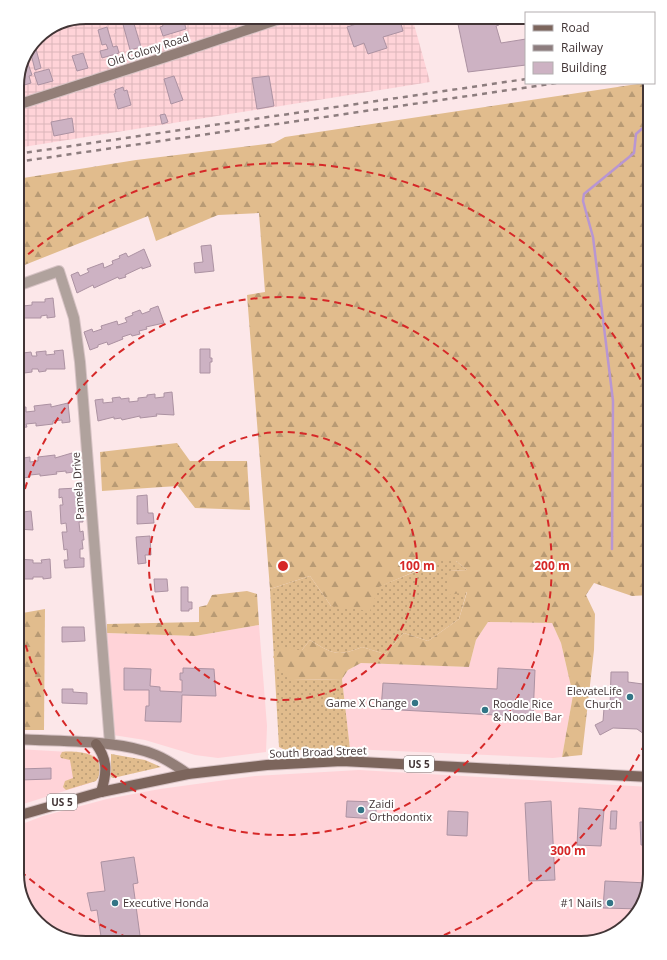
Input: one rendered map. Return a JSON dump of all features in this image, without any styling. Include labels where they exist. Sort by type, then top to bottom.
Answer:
[{"type":"main road","name":"Old Colony Road","points":[[24,103],[264,24]]},
{"type":"main road","points":[[24,740],[110,744],[155,754],[188,774]]},
{"type":"main road","points":[[96,744],[106,762],[106,774],[100,792]]},
{"type":"main road","name":"South Broad Street","points":[[188,774],[267,765],[342,761],[643,777]]},
{"type":"main road","name":"US 5","points":[[24,814],[100,792],[188,774]]},
{"type":"street","name":"Pamela Drive","points":[[24,284],[58,272],[74,318],[80,362],[110,744]]},
{"type":"shaded area","points":[[414,24],[430,82],[24,147],[24,82],[29,62],[34,52],[42,42],[52,34],[74,25]]},
{"type":"shaded area","points":[[488,622],[552,623],[561,643],[573,695],[562,757],[553,758],[350,749],[342,679],[348,670],[361,663],[469,667],[476,640]]},
{"type":"shaded area","points":[[259,625],[267,726],[266,752],[218,758],[195,755],[145,740],[113,735],[107,633],[195,636]]},
{"type":"shaded area","points":[[24,749],[87,753],[93,755],[100,761],[100,773],[93,782],[24,804]]},
{"type":"shaded area","points":[[359,770],[643,787],[643,874],[641,890],[635,905],[619,923],[612,928],[597,934],[581,936],[82,936],[70,934],[55,928],[42,918],[32,905],[26,890],[24,874],[24,823],[43,816],[107,799],[160,789],[255,776]]},
{"type":"green space","points":[[643,84],[643,595],[632,596],[594,583],[586,595],[595,614],[594,650],[582,755],[562,757],[573,695],[561,643],[552,623],[488,622],[476,640],[469,667],[361,663],[348,670],[342,679],[293,680],[283,671],[273,657],[278,649],[288,647],[293,650],[302,650],[310,640],[330,651],[335,652],[347,652],[362,647],[385,654],[404,633],[428,641],[459,619],[467,592],[449,595],[449,571],[467,570],[456,561],[439,561],[379,587],[370,611],[331,606],[310,576],[270,589],[247,295],[265,292],[259,213],[218,215],[156,241],[148,216],[24,265],[24,178],[136,160],[274,143],[285,137]]},
{"type":"green space","points":[[177,443],[190,461],[247,461],[250,510],[195,508],[178,486],[102,491],[100,452]]},
{"type":"green space","points":[[438,561],[456,561],[467,570],[449,571],[467,591],[459,619],[428,641],[404,633],[385,654],[362,647],[347,652],[335,652],[330,651],[310,640],[302,650],[293,650],[293,680],[342,679],[350,749],[285,750],[279,747],[270,589],[310,576],[331,606]]},
{"type":"green space","points":[[247,591],[257,594],[259,625],[195,636],[107,633],[107,624],[199,622],[199,607],[207,605],[212,595]]},
{"type":"green space","points":[[45,609],[44,730],[24,730],[24,613]]},
{"type":"green space","points":[[62,752],[85,753],[98,760],[101,765],[96,781],[66,790],[63,787],[65,781],[73,778],[70,760],[61,758],[60,756]]},
{"type":"green space","points":[[111,754],[145,760],[161,767],[113,778],[111,777]]},
{"type":"building","points":[[123,24],[134,24],[141,47],[130,50]]},
{"type":"building","points":[[162,24],[185,24],[186,29],[163,36],[160,27],[163,26]]},
{"type":"building","points":[[356,24],[401,24],[403,31],[383,37],[387,48],[368,54],[364,43],[354,47],[347,27]]},
{"type":"building","points":[[458,24],[499,24],[496,26],[501,43],[525,39],[525,65],[468,72]]},
{"type":"building","points":[[107,27],[113,47],[117,46],[119,53],[102,58],[100,51],[108,49],[106,44],[102,45],[98,30]]},
{"type":"building","points":[[36,49],[41,68],[35,70],[32,57]]},
{"type":"building","points":[[83,53],[88,68],[77,71],[72,56]]},
{"type":"building","points":[[28,64],[32,75],[29,76],[31,83],[24,85],[25,74]]},
{"type":"building","points":[[49,69],[53,81],[38,85],[34,73]]},
{"type":"building","points":[[174,76],[183,100],[171,104],[164,79]]},
{"type":"building","points":[[269,76],[274,106],[257,109],[252,78]]},
{"type":"building","points":[[123,87],[124,91],[127,90],[131,105],[118,109],[114,94],[116,93],[115,90]]},
{"type":"building","points":[[165,114],[168,122],[162,124],[160,115]]},
{"type":"building","points":[[72,118],[74,132],[54,136],[51,122]]},
{"type":"building","points":[[211,245],[214,271],[195,273],[194,263],[203,262],[201,246]]},
{"type":"building","points":[[144,249],[151,266],[142,269],[142,267],[125,275],[126,277],[119,279],[118,277],[94,288],[93,285],[77,293],[71,275],[78,272],[80,276],[89,272],[87,269],[103,263],[104,268],[113,264],[112,261],[120,258],[119,256],[126,253],[128,257]]},
{"type":"building","points":[[53,298],[55,317],[47,318],[47,315],[41,316],[41,318],[24,318],[24,306],[32,305],[32,302],[45,302],[45,299]]},
{"type":"building","points":[[158,306],[164,323],[146,327],[147,329],[139,331],[140,334],[132,336],[131,334],[108,345],[107,342],[90,350],[84,332],[92,329],[93,332],[102,329],[101,326],[117,321],[118,325],[127,322],[125,318],[133,315],[132,313],[140,310],[142,314]]},
{"type":"building","points":[[200,349],[210,349],[210,358],[212,358],[212,362],[210,362],[210,373],[200,373]]},
{"type":"building","points":[[63,350],[65,369],[46,369],[46,371],[39,372],[38,369],[32,369],[32,372],[24,373],[24,353],[31,352],[32,356],[37,356],[36,352],[46,351],[46,355],[55,354],[54,351]]},
{"type":"building","points":[[172,392],[174,415],[156,414],[157,416],[140,418],[140,416],[122,420],[121,418],[114,419],[114,417],[98,421],[95,400],[103,399],[103,403],[113,402],[112,398],[120,397],[121,399],[129,398],[129,402],[138,401],[138,398],[147,397],[147,395],[155,394],[155,398],[164,397],[164,393]]},
{"type":"building","points":[[68,403],[70,422],[62,423],[62,420],[53,421],[53,424],[36,426],[36,423],[26,424],[27,427],[24,427],[24,407],[26,407],[26,412],[35,411],[34,406],[51,404],[51,407]]},
{"type":"building","points":[[72,453],[74,472],[56,472],[57,474],[40,476],[40,474],[30,475],[30,477],[24,478],[24,458],[30,457],[30,462],[38,461],[38,457],[55,455],[55,458]]},
{"type":"building","points":[[78,488],[79,496],[76,496],[77,506],[79,506],[80,514],[82,513],[83,522],[79,522],[80,532],[83,531],[84,540],[82,540],[83,549],[80,549],[80,558],[84,558],[84,567],[65,568],[64,560],[68,560],[67,549],[64,550],[62,532],[67,532],[66,523],[61,524],[60,505],[63,505],[62,497],[59,498],[59,489]]},
{"type":"building","points":[[147,495],[148,513],[153,513],[154,523],[137,524],[137,496]]},
{"type":"building","points":[[31,511],[33,530],[24,529],[24,512]]},
{"type":"building","points":[[150,536],[151,555],[145,555],[146,563],[138,564],[136,537]]},
{"type":"building","points":[[24,559],[33,560],[33,563],[42,563],[41,560],[50,559],[51,578],[43,579],[43,577],[33,577],[33,579],[24,579]]},
{"type":"building","points":[[154,579],[167,579],[168,591],[155,592]]},
{"type":"building","points":[[181,587],[188,587],[188,602],[192,602],[192,609],[189,609],[189,611],[181,611]]},
{"type":"building","points":[[62,627],[84,627],[85,641],[62,642]]},
{"type":"building","points":[[124,668],[151,669],[150,686],[160,687],[160,691],[182,692],[182,680],[180,680],[180,673],[183,673],[183,668],[214,669],[216,696],[182,695],[181,722],[145,721],[146,706],[149,706],[149,690],[124,690]]},
{"type":"building","points":[[498,668],[535,670],[533,717],[381,709],[383,683],[497,689]]},
{"type":"building","name":"ElevateLife Church","points":[[611,672],[628,672],[628,682],[643,684],[643,733],[637,729],[613,728],[600,735],[595,725],[603,721],[604,708],[610,709]]},
{"type":"building","points":[[62,689],[73,689],[73,692],[87,693],[87,704],[62,703]]},
{"type":"building","points":[[51,768],[51,779],[24,780],[24,769]]},
{"type":"building","name":"Zaidi Orthodontix","points":[[347,801],[376,802],[376,819],[346,817]]},
{"type":"building","points":[[551,801],[555,880],[529,881],[525,803]]},
{"type":"building","points":[[579,808],[604,810],[601,846],[577,845]]},
{"type":"building","points":[[448,811],[468,812],[467,836],[447,835]]},
{"type":"building","points":[[611,811],[617,811],[616,829],[610,829]]},
{"type":"building","points":[[640,822],[643,822],[643,845],[641,845]]},
{"type":"building","points":[[134,857],[138,883],[133,884],[140,936],[101,936],[97,910],[91,911],[87,893],[105,891],[101,862]]},
{"type":"building","points":[[605,881],[642,883],[641,890],[632,909],[603,908]]},
{"type":"waterway","points":[[612,549],[613,401],[593,237],[583,201],[584,194],[634,153],[636,134],[643,128]]},
{"type":"railway","points":[[24,153],[525,79]]},
{"type":"railway","points":[[24,161],[550,84]]},
{"type":"place","name":"ElevateLife Church","points":[[630,697]]},
{"type":"place","name":"Game X Change","points":[[415,703]]},
{"type":"place","name":"Roodle Rice & Noodle Bar","points":[[485,710]]},
{"type":"place","name":"Zaidi Orthodontix","points":[[361,810]]},
{"type":"place","name":"Executive Honda","points":[[115,903]]},
{"type":"place","name":"#1 Nails","points":[[610,903]]}]
